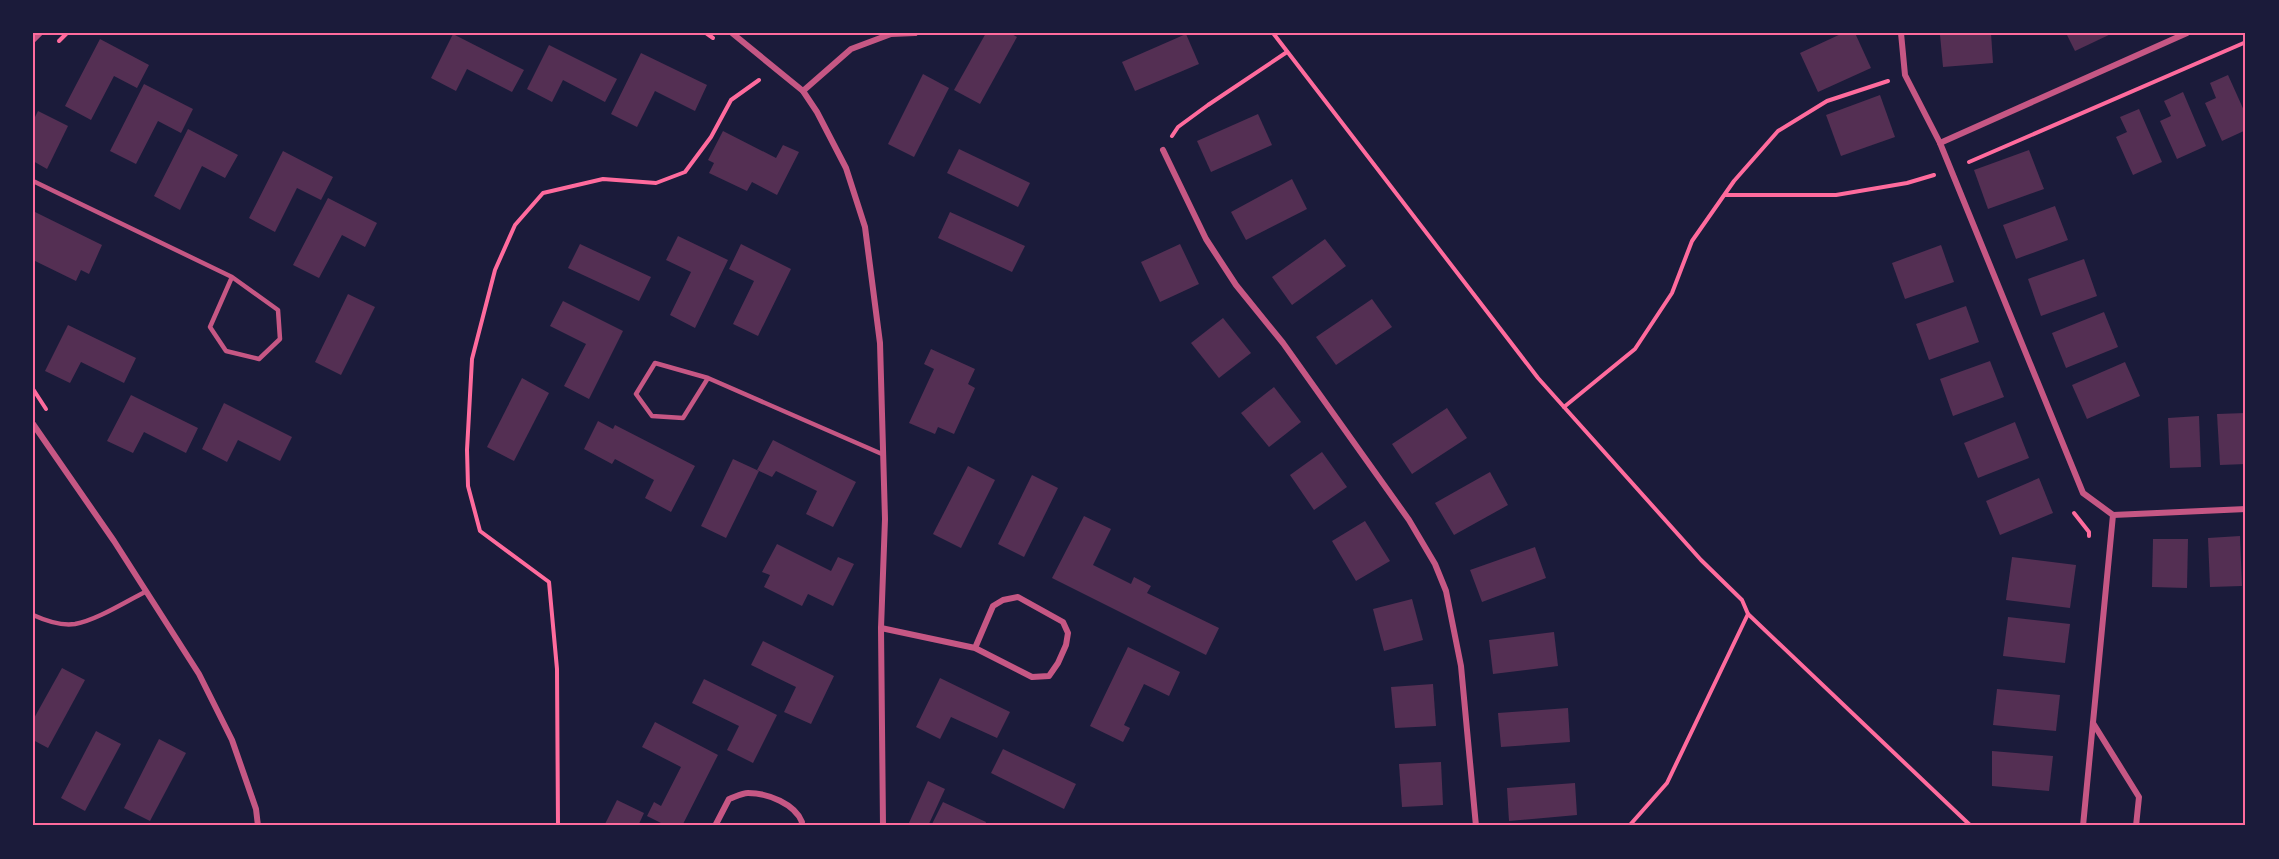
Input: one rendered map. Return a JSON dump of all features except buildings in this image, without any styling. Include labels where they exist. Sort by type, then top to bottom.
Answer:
[{"type":"street","points":[[33,40],[40,33]]},
{"type":"street","points":[[732,33],[803,91],[817,112],[846,168],[865,227],[880,343],[885,519],[881,628],[883,826]]},
{"type":"street","points":[[803,91],[851,49],[891,34],[915,33]]},
{"type":"street","points":[[1901,33],[1905,75],[1940,143],[2084,493],[2113,515],[2246,509]]},
{"type":"street","points":[[1940,143],[2187,33]]},
{"type":"street","points":[[1163,150],[1206,239],[1236,285],[1283,343],[1409,520],[1435,564],[1446,591],[1461,666],[1476,826]]},
{"type":"street","points":[[33,424],[114,542],[199,674],[232,740],[256,809],[258,826]]},
{"type":"street","points":[[2083,826],[2113,515]]},
{"type":"street","points":[[881,628],[975,648],[1032,677],[1048,676],[1058,663],[1066,645],[1068,633],[1063,622],[1018,597],[1003,600],[993,606],[975,648]]},
{"type":"street","points":[[2092,723],[2139,798],[2136,826]]},
{"type":"street","points":[[715,826],[729,799],[747,793],[768,796],[794,809],[802,822],[801,826]]},
{"type":"lane","points":[[33,181],[232,277],[278,310],[280,339],[259,359],[226,351],[210,327],[232,277]]},
{"type":"lane","points":[[708,378],[683,418],[652,416],[636,394],[655,363],[708,378],[882,454]]},
{"type":"lane","points":[[33,615],[45,620],[74,625],[145,592]]},
{"type":"path","points":[[706,33],[715,39]]},
{"type":"path","points":[[1273,33],[1538,378],[1701,560],[1742,600],[1748,614],[1971,826]]},
{"type":"path","points":[[1163,150],[1178,127],[1287,52]]},
{"type":"path","points":[[1564,407],[1635,348],[1672,293],[1692,241],[1734,181],[1778,130],[1827,101],[1905,75]]},
{"type":"path","points":[[558,826],[557,669],[549,582],[480,531],[468,486],[467,450],[472,359],[495,270],[515,225],[543,192],[603,179],[656,183],[685,172],[711,137],[731,100],[764,76]]},
{"type":"path","points":[[1929,164],[1938,186]]},
{"type":"path","points":[[2069,503],[2089,532],[2090,542]]},
{"type":"path","points":[[1629,826],[1666,783],[1748,614]]}]
